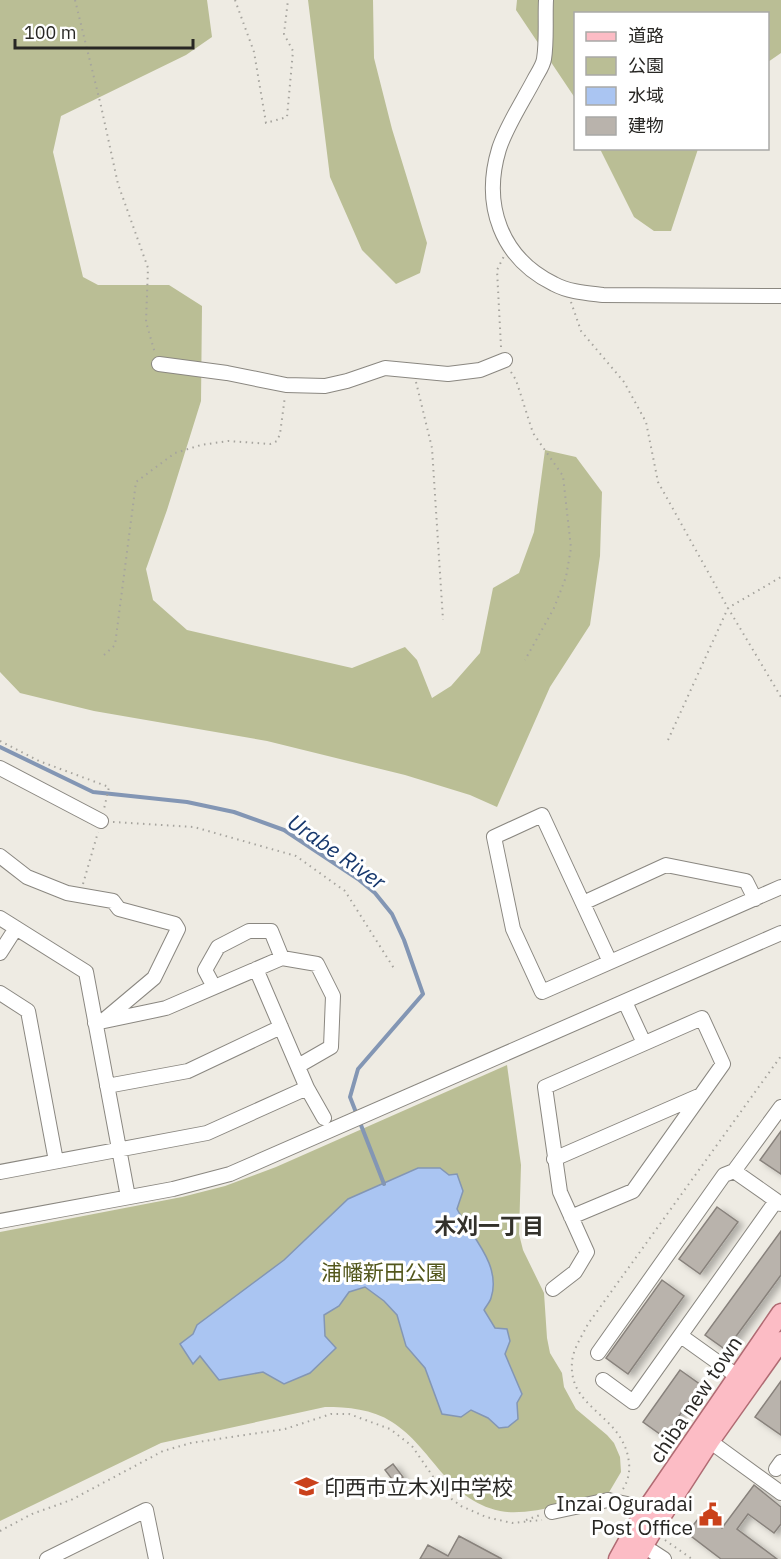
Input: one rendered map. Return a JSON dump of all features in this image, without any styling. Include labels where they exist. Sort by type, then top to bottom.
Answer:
[{"type":"main road","name":"chiba new town","points":[[704,1437],[737,1376],[781,1313]]},
{"type":"main road","name":"chiba new town","points":[[645,1543],[646,1512],[781,1341]]},
{"type":"main road","points":[[618,1559],[645,1543]]},
{"type":"street","points":[[546,0],[544,61],[499,148],[493,181],[492,198],[496,220],[511,247],[532,271],[555,285],[575,292],[603,295],[781,296]]},
{"type":"street","points":[[159,364],[227,373],[286,385],[326,387],[385,368],[448,374],[480,370],[505,360]]},
{"type":"street","points":[[0,768],[101,821]]},
{"type":"street","points":[[610,962],[542,815],[494,837],[513,929],[542,992],[781,887]]},
{"type":"street","points":[[0,856],[27,877],[68,893],[113,901],[119,909],[174,924],[178,929],[154,978],[99,1022]]},
{"type":"street","points":[[583,903],[666,865],[746,881],[755,899]]},
{"type":"street","points":[[0,918],[86,972],[99,1022],[107,1086],[128,1197]]},
{"type":"street","points":[[0,953],[16,928]]},
{"type":"street","points":[[214,987],[205,970],[218,946],[249,931],[271,931],[282,958]]},
{"type":"street","points":[[0,1221],[173,1189],[231,1174],[781,933]]},
{"type":"street","points":[[99,1022],[166,1008],[282,958],[317,964],[333,996],[331,1047],[298,1066]]},
{"type":"street","points":[[256,969],[307,1088],[324,1118]]},
{"type":"street","points":[[0,993],[28,1011],[56,1161]]},
{"type":"street","points":[[625,1002],[644,1043]]},
{"type":"street","points":[[553,1289],[563,1284],[576,1272],[587,1252],[571,1217],[560,1192],[545,1086],[702,1018],[723,1064],[633,1191],[571,1217]]},
{"type":"street","points":[[107,1086],[188,1071],[281,1027]]},
{"type":"street","points":[[0,1172],[207,1133],[307,1088]]},
{"type":"street","points":[[554,1159],[701,1095]]},
{"type":"street","points":[[598,1353],[724,1175],[734,1171],[781,1107]]},
{"type":"street","points":[[603,1380],[633,1402],[779,1203],[734,1171]]},
{"type":"street","points":[[681,1336],[737,1376]]},
{"type":"street","points":[[704,1437],[781,1492]]},
{"type":"street","points":[[549,1516],[608,1500],[646,1512]]},
{"type":"street","points":[[47,1559],[146,1510],[156,1559]]},
{"type":"street","points":[[645,1543],[664,1559]]},
{"type":"path","points":[[75,0],[102,106],[118,184],[148,268],[146,322],[159,364]]},
{"type":"path","points":[[235,0],[254,52],[266,123],[287,117],[293,51],[284,34],[288,0]]},
{"type":"path","points":[[511,247],[501,259],[497,270],[501,352],[516,380],[534,433],[563,476],[571,548],[566,577],[554,608],[525,660]]},
{"type":"path","points":[[565,288],[581,331],[624,382],[646,422],[658,482],[728,608],[781,697]]},
{"type":"path","points":[[413,371],[432,448],[443,620]]},
{"type":"path","points":[[104,655],[115,645],[136,482],[175,453],[201,445],[228,441],[270,444],[277,441],[280,434],[286,385]]},
{"type":"path","points":[[668,740],[728,608],[781,578]]},
{"type":"path","points":[[0,741],[39,761],[109,787],[80,895]]},
{"type":"path","points":[[101,821],[194,827],[296,856],[345,891],[395,970]]},
{"type":"path","points":[[0,1531],[32,1514],[71,1500],[163,1451],[191,1443],[285,1429],[331,1414],[349,1414],[368,1420],[404,1438],[445,1494],[461,1506],[486,1517],[512,1522],[549,1516]]},
{"type":"path","points":[[523,1522],[536,1515],[549,1516]]},
{"type":"path","points":[[645,1543],[692,1559]]},
{"type":"green space","points":[[0,0],[207,0],[212,37],[186,55],[61,116],[53,152],[83,277],[98,285],[169,285],[202,306],[201,401],[146,569],[153,600],[187,630],[352,668],[405,647],[417,660],[432,698],[451,686],[480,653],[493,588],[519,573],[534,532],[545,450],[576,457],[602,492],[600,556],[590,625],[550,687],[497,807],[470,795],[405,775],[267,741],[94,711],[20,693],[0,672]]},
{"type":"green space","points":[[308,0],[373,0],[374,58],[392,129],[427,243],[420,273],[396,284],[362,250],[330,177]]},
{"type":"green space","points":[[517,0],[781,0],[781,53],[769,61],[769,12],[574,12],[574,97],[516,10]]},
{"type":"green space","points":[[600,150],[698,150],[671,231],[654,231],[634,217]]},
{"type":"green space","name":"浦幡新田公園","points":[[507,1065],[521,1165],[519,1234],[523,1250],[544,1293],[550,1353],[562,1373],[564,1387],[576,1409],[607,1435],[614,1443],[620,1457],[621,1472],[608,1494],[539,1510],[500,1511],[466,1496],[441,1472],[419,1445],[392,1422],[376,1414],[360,1410],[325,1407],[161,1443],[0,1521],[0,1232],[182,1197],[225,1186],[276,1167]]},
{"type":"water","points":[[418,1168],[440,1168],[449,1175],[457,1174],[463,1191],[457,1209],[489,1262],[492,1274],[491,1298],[484,1310],[495,1328],[507,1329],[510,1341],[505,1354],[522,1394],[517,1403],[518,1419],[508,1427],[499,1428],[488,1418],[471,1410],[461,1417],[442,1414],[425,1368],[406,1346],[397,1315],[384,1301],[365,1287],[349,1292],[339,1306],[324,1315],[325,1336],[336,1348],[310,1373],[284,1384],[263,1372],[219,1380],[200,1356],[193,1364],[180,1344],[193,1334],[197,1325],[284,1260],[348,1199]]},
{"type":"building","points":[[781,1131],[781,1174],[760,1160]]},
{"type":"building","points":[[717,1207],[738,1222],[700,1274],[679,1259]]},
{"type":"building","points":[[781,1231],[781,1275],[726,1350],[705,1335]]},
{"type":"building","points":[[662,1280],[684,1296],[628,1374],[606,1358]]},
{"type":"building","points":[[680,1370],[701,1385],[664,1437],[643,1422]]},
{"type":"building","points":[[781,1381],[781,1435],[755,1417]]},
{"type":"building","points":[[393,1464],[403,1477],[395,1483],[385,1470]]},
{"type":"building","points":[[754,1485],[781,1507],[781,1524],[774,1533],[748,1514],[737,1529],[777,1559],[721,1559],[687,1533],[702,1514],[722,1528]]},
{"type":"building","points":[[459,1536],[502,1559],[420,1559],[428,1545],[448,1556]]},
{"type":"waterway","name":"Urabe River","points":[[0,747],[93,792],[187,802],[234,812],[284,830],[358,879],[375,893],[392,914],[423,994],[358,1069],[350,1097],[384,1184]]},
{"type":"place","name":"印西市立木刈中学校","points":[[306,1487]]},
{"type":"place","name":"Inzai Oguradai Post Office","points":[[711,1515]]},
{"type":"district","name":"木刈一丁目","points":[[489,1225]]}]
